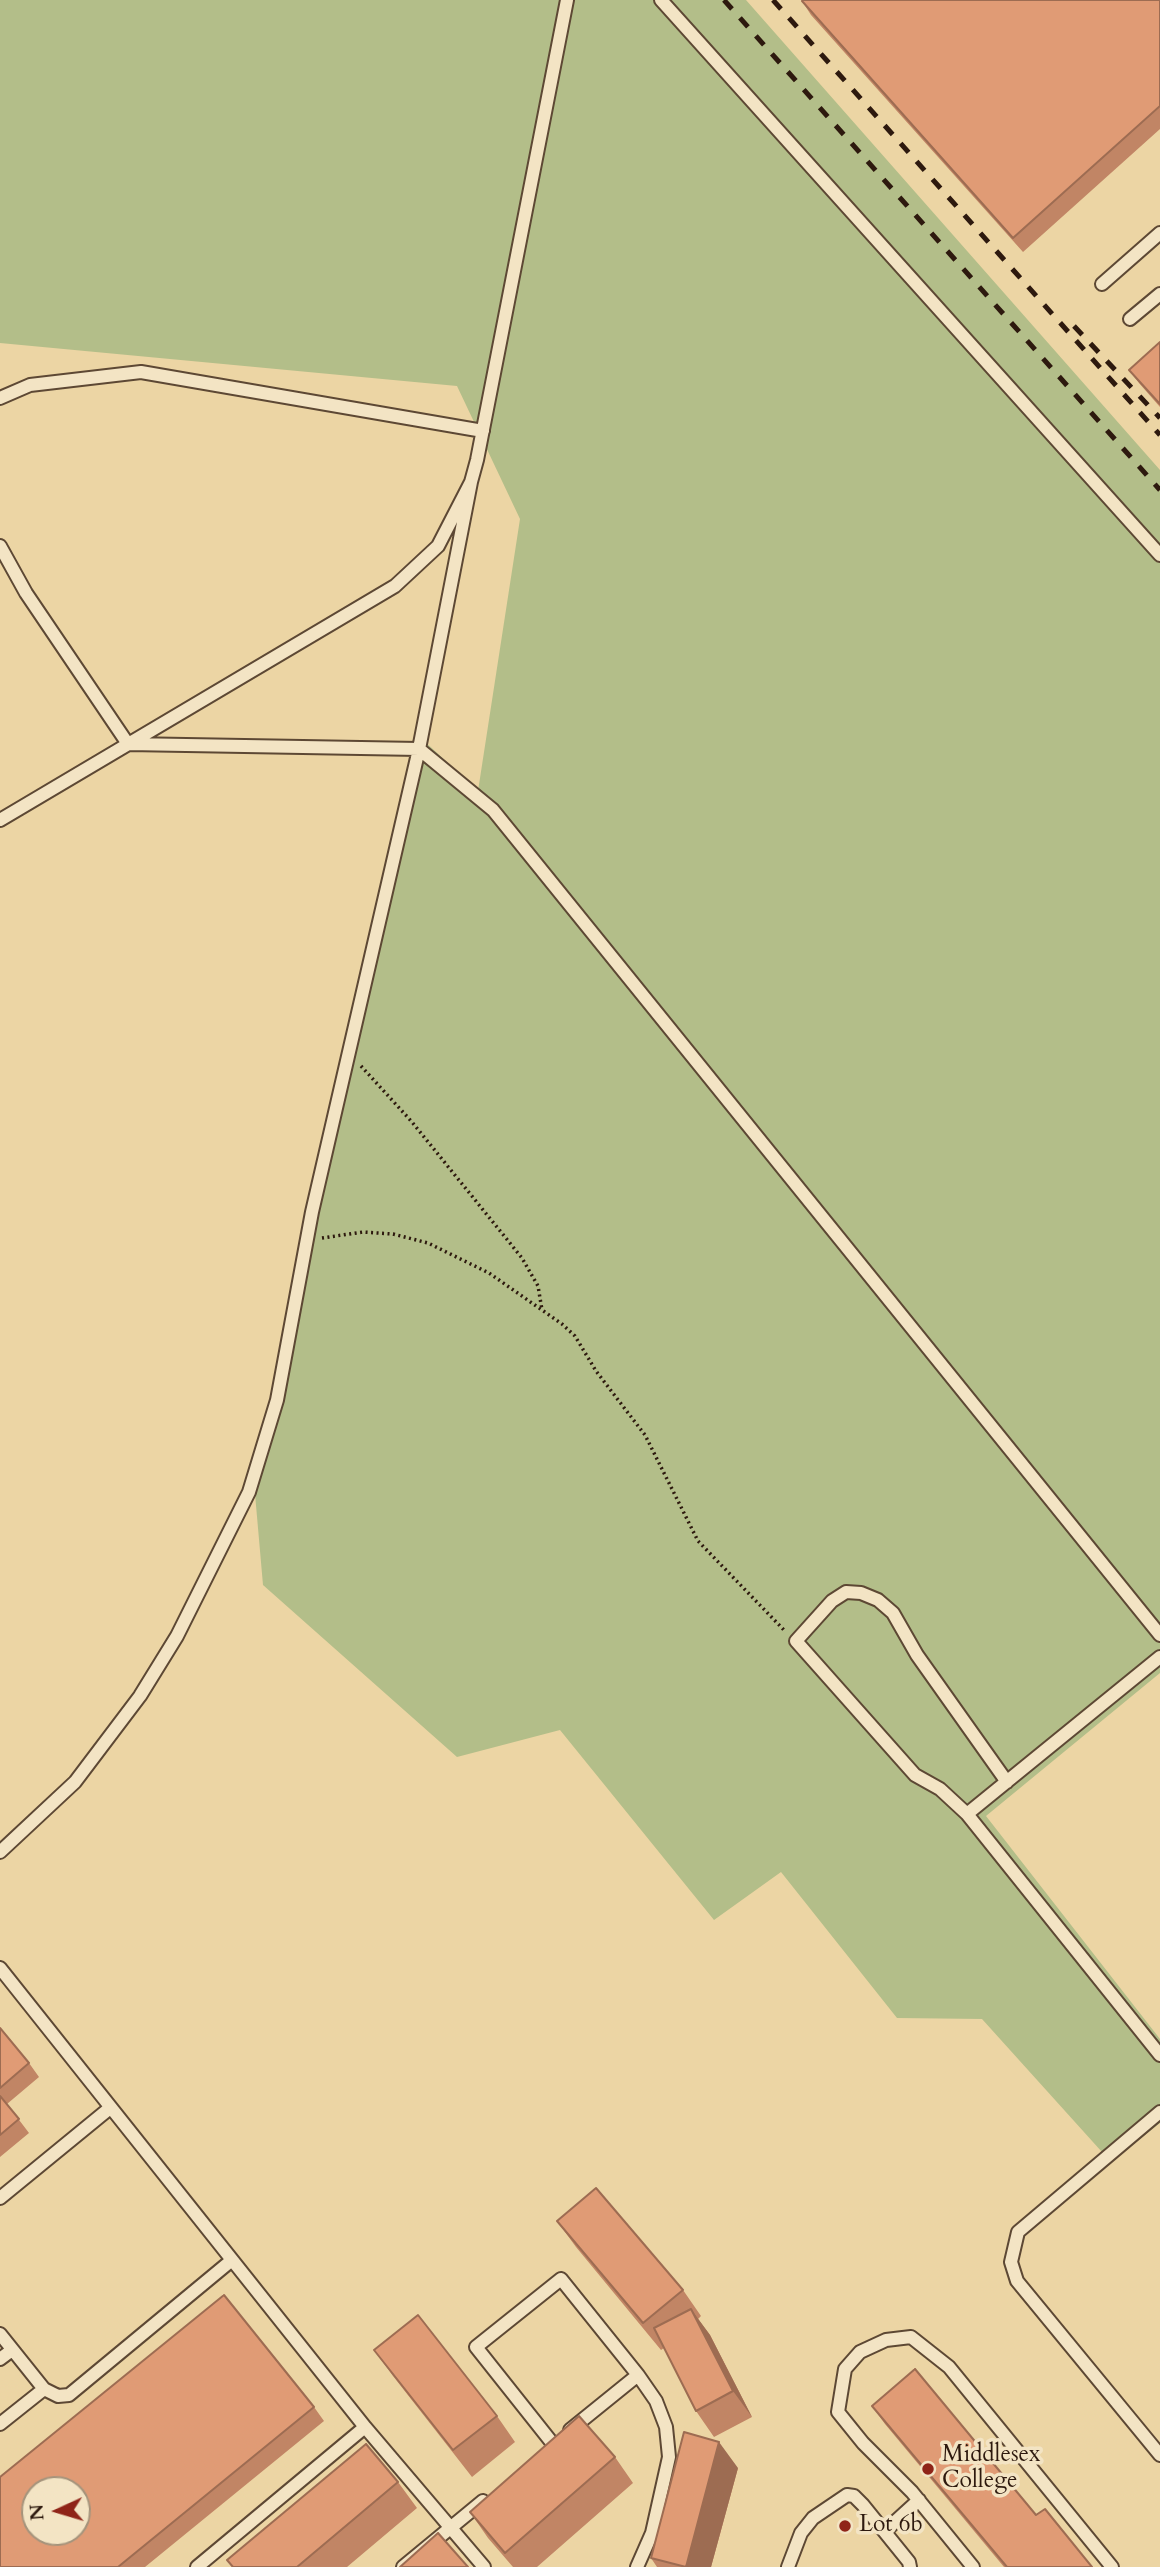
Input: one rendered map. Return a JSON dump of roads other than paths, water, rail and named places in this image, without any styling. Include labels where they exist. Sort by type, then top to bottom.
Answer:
[{"type":"lane","points":[[0,1852],[75,1782],[140,1696],[177,1636],[249,1492],[277,1400],[307,1243],[419,749],[568,0]]},
{"type":"lane","points":[[661,0],[1160,555]]},
{"type":"lane","points":[[1102,284],[1160,233]]},
{"type":"lane","points":[[1130,319],[1160,294]]},
{"type":"lane","points":[[0,398],[30,385],[141,372],[483,430]]},
{"type":"lane","points":[[0,820],[395,586],[438,545],[471,482]]},
{"type":"lane","points":[[0,546],[26,593],[128,744]]},
{"type":"lane","points":[[128,744],[419,749],[493,810],[1160,1635]]},
{"type":"lane","points":[[1007,1782],[917,1655],[893,1613],[878,1600],[861,1593],[846,1592],[832,1601],[796,1642],[915,1775],[940,1789],[967,1814],[1160,2055]]},
{"type":"lane","points":[[967,1814],[1160,1657]]},
{"type":"lane","points":[[0,1968],[365,2427],[484,2567]]},
{"type":"lane","points":[[0,2198],[110,2108]]},
{"type":"lane","points":[[1160,2112],[1018,2232],[1011,2262],[1017,2281],[1160,2455]]},
{"type":"lane","points":[[0,2334],[44,2389],[58,2396],[69,2395],[232,2260]]},
{"type":"lane","points":[[637,2567],[652,2533],[669,2457],[666,2427],[656,2400],[638,2375],[561,2279],[476,2347],[548,2448],[638,2375]]},
{"type":"lane","points":[[973,2567],[919,2500],[863,2443],[838,2412],[845,2370],[860,2352],[886,2340],[911,2337],[949,2367],[1112,2567]]},
{"type":"lane","points":[[0,2359],[12,2350]]},
{"type":"lane","points":[[0,2424],[44,2389]]},
{"type":"lane","points":[[197,2567],[365,2427]]},
{"type":"lane","points":[[403,2567],[492,2494]]},
{"type":"lane","points":[[788,2567],[801,2533],[813,2518],[842,2497],[854,2496],[885,2531],[910,2567]]},
{"type":"lane","points":[[885,2531],[919,2500]]},
{"type":"railway","points":[[724,0],[1160,490]]},
{"type":"railway","points":[[773,0],[1160,435]]},
{"type":"railway","points":[[1074,326],[1160,418]]},
{"type":"place","name":"Middlesex College","points":[[928,2469]]},
{"type":"place","name":"Lot 6b","points":[[845,2526]]}]
